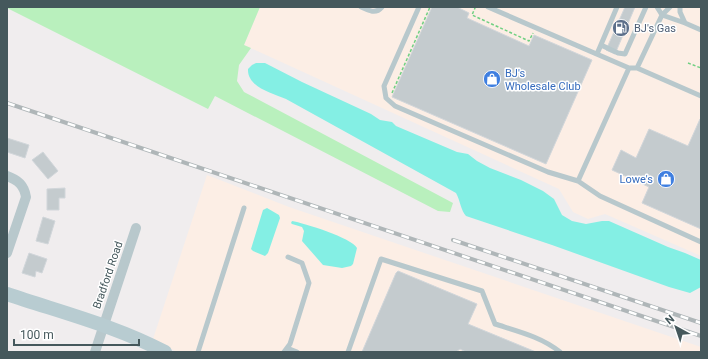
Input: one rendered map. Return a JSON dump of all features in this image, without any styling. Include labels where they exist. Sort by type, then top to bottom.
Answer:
[{"type":"street","points":[[7,176],[19,182],[24,189],[26,197],[7,253]]},
{"type":"street","name":"Bradford Road","points":[[95,352],[136,228]]},
{"type":"street","points":[[7,294],[104,326],[151,345],[164,352]]},
{"type":"lane","points":[[361,7],[373,12],[382,7]]},
{"type":"lane","points":[[419,7],[384,86],[386,98],[389,101],[396,106],[548,172],[578,181],[600,196],[701,242]]},
{"type":"lane","points":[[488,7],[629,68],[637,68],[701,96]]},
{"type":"lane","points":[[597,54],[617,7]]},
{"type":"lane","points":[[601,45],[618,53],[626,54],[646,7]]},
{"type":"lane","points":[[657,7],[662,15],[701,30]]},
{"type":"lane","points":[[637,68],[662,15],[670,7]]},
{"type":"lane","points":[[680,7],[680,12],[685,23]]},
{"type":"lane","points":[[578,181],[629,68]]},
{"type":"lane","points":[[198,352],[244,208]]},
{"type":"lane","points":[[285,350],[290,344],[309,284],[302,263],[288,257]]},
{"type":"lane","points":[[348,352],[381,259],[482,290],[495,324],[532,336],[560,352]]},
{"type":"lane","points":[[285,350],[297,352]]},
{"type":"path","points":[[389,101],[430,7]]},
{"type":"path","points":[[474,7],[472,15],[529,42],[534,32]]},
{"type":"path","points":[[688,63],[701,68]]},
{"type":"shaded area","points":[[260,7],[701,7],[701,256],[605,214],[588,219],[573,212],[559,189],[244,45]]},
{"type":"shaded area","points":[[207,175],[289,207],[701,347],[701,352],[177,352],[153,339]]},
{"type":"green space","points":[[7,7],[260,7],[244,45],[251,48],[239,65],[237,81],[244,92],[453,203],[450,212],[438,211],[215,96],[208,109]]},
{"type":"water","points":[[256,63],[265,63],[371,114],[380,120],[392,122],[396,126],[457,152],[468,154],[490,168],[521,180],[543,191],[554,199],[562,215],[572,221],[586,224],[609,221],[701,260],[701,287],[690,293],[669,287],[466,216],[456,193],[286,99],[268,92],[256,85],[249,75],[248,69]]},
{"type":"water","points":[[267,208],[279,215],[280,218],[268,253],[265,256],[251,249],[263,210]]},
{"type":"water","points":[[292,221],[327,232],[353,244],[357,248],[353,264],[342,268],[323,265],[302,241],[304,231],[302,227],[292,224]]},
{"type":"building","name":"BJ's Wholesale Club","points":[[432,7],[457,7],[469,13],[467,18],[529,46],[534,35],[592,60],[546,164],[392,97]]},
{"type":"building","name":"BJ's Gas","points":[[625,7],[635,7],[615,54],[606,50]]},
{"type":"building","name":"Lowe's","points":[[700,119],[701,229],[642,203],[649,187],[612,170],[621,150],[636,158],[649,129],[688,146]]},
{"type":"building","points":[[7,138],[29,145],[25,158],[7,152]]},
{"type":"building","points":[[43,152],[58,171],[48,179],[32,160]]},
{"type":"building","points":[[65,188],[65,198],[59,198],[59,210],[47,210],[47,189]]},
{"type":"building","points":[[43,217],[55,221],[48,244],[36,241]]},
{"type":"building","points":[[29,253],[47,259],[42,273],[36,271],[35,277],[22,273]]},
{"type":"building","points":[[398,271],[477,304],[468,324],[536,352],[466,352],[460,349],[456,352],[362,352]]},
{"type":"railway","points":[[7,103],[701,336]]},
{"type":"railway","points":[[453,240],[701,323]]},
{"type":"place","name":"BJ's Gas","points":[[621,28]]},
{"type":"place","name":"BJ's Wholesale Club","points":[[492,79]]},
{"type":"place","name":"Lowe's","points":[[666,179]]}]
